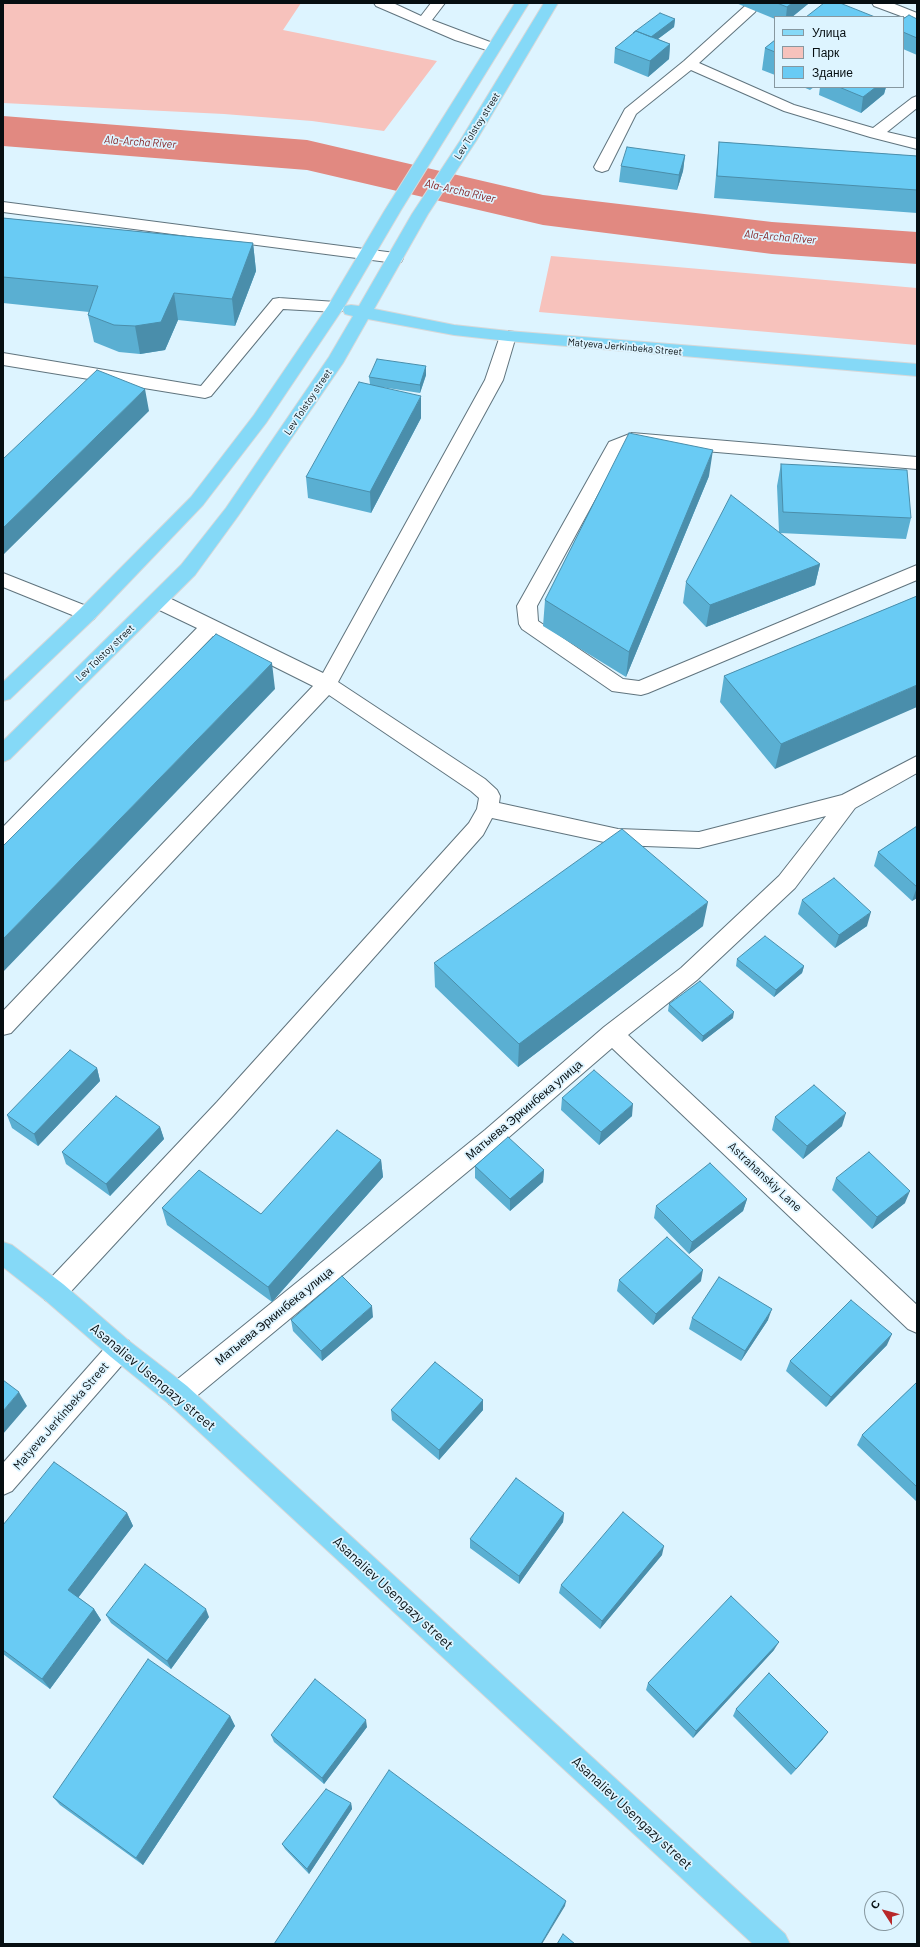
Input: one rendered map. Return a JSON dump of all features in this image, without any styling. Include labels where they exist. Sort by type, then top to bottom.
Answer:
[{"type":"main road","points":[[3,694],[87,614],[197,501],[260,419],[336,307],[393,210],[433,148],[492,48],[522,3]]},
{"type":"main road","name":"Lev Tolstoy street","points":[[3,754],[188,570],[232,512],[337,359],[420,214],[468,141],[551,3]]},
{"type":"main road","name":"Matyeva Jerkinbeka Street","points":[[336,307],[454,330],[508,336],[917,370]]},
{"type":"main road","name":"Asanaliev Usengazy street","points":[[3,1253],[54,1292],[120,1349],[178,1395],[775,1944]]},
{"type":"street","points":[[381,3],[423,22],[492,48]]},
{"type":"street","points":[[423,22],[438,3]]},
{"type":"street","points":[[880,3],[917,18]]},
{"type":"street","points":[[602,167],[630,112],[689,64],[750,8]]},
{"type":"street","points":[[689,64],[789,108],[875,134],[917,144]]},
{"type":"street","points":[[875,134],[917,100]]},
{"type":"street","points":[[3,207],[395,258]]},
{"type":"street","points":[[3,359],[205,392],[279,303],[336,307]]},
{"type":"street","points":[[3,1026],[327,684],[494,380],[508,336]]},
{"type":"street","points":[[917,463],[632,439],[614,446],[527,606],[528,624],[619,686],[641,688],[917,572]]},
{"type":"street","points":[[3,580],[87,614]]},
{"type":"street","points":[[54,1292],[225,1109],[471,835],[487,809],[490,796],[478,785],[327,684],[158,601]]},
{"type":"street","points":[[3,840],[211,626]]},
{"type":"street","points":[[487,809],[618,837],[699,840],[848,802],[917,764]]},
{"type":"street","name":"Матыева Эркинбека улица","points":[[178,1395],[487,1142],[612,1034],[689,974],[787,882],[848,802]]},
{"type":"street","name":"Astrahanskiy Lane","points":[[612,1034],[917,1320]]},
{"type":"street","name":"Matyeva Jerkinbeka Street","points":[[3,1482],[120,1349]]},
{"type":"green space","points":[[3,3],[301,3],[283,30],[437,61],[384,131],[312,121],[224,114],[3,103]]},
{"type":"green space","points":[[551,256],[917,288],[917,345],[539,312]]},
{"type":"building","points":[[777,3],[792,3],[787,7]]},
{"type":"building","points":[[824,3],[840,3],[872,16],[807,16]]},
{"type":"building","points":[[660,13],[675,19],[651,37],[636,31],[633,33]]},
{"type":"building","points":[[909,15],[917,19],[917,38],[904,32],[904,18]]},
{"type":"building","points":[[636,31],[670,44],[650,61],[615,48]]},
{"type":"building","points":[[774,41],[774,52],[765,48]]},
{"type":"building","points":[[841,88],[875,88],[863,97]]},
{"type":"building","points":[[719,142],[917,156],[917,190],[717,176]]},
{"type":"building","points":[[627,147],[685,155],[679,175],[621,166]]},
{"type":"building","points":[[3,218],[253,243],[232,299],[174,293],[161,322],[135,326],[114,325],[88,315],[98,286],[3,277]]},
{"type":"building","points":[[377,359],[426,366],[420,385],[369,377]]},
{"type":"building","points":[[97,370],[145,389],[3,528],[3,459]]},
{"type":"building","points":[[359,382],[421,396],[370,492],[306,477]]},
{"type":"building","points":[[629,433],[713,450],[629,652],[545,600]]},
{"type":"building","points":[[781,464],[907,470],[911,518],[783,512]]},
{"type":"building","points":[[731,495],[820,564],[710,605],[686,582]]},
{"type":"building","points":[[917,596],[917,685],[781,744],[724,676]]},
{"type":"building","points":[[216,634],[272,663],[3,939],[3,846]]},
{"type":"building","points":[[917,826],[917,887],[878,852]]},
{"type":"building","points":[[622,829],[708,902],[519,1044],[434,963]]},
{"type":"building","points":[[834,878],[871,912],[839,935],[802,900]]},
{"type":"building","points":[[765,936],[804,966],[776,990],[737,959]]},
{"type":"building","points":[[700,981],[734,1012],[703,1036],[669,1004]]},
{"type":"building","points":[[70,1050],[97,1068],[34,1134],[7,1115]]},
{"type":"building","points":[[594,1070],[633,1104],[601,1132],[562,1098]]},
{"type":"building","points":[[814,1085],[846,1113],[807,1146],[775,1117]]},
{"type":"building","points":[[116,1096],[160,1127],[106,1184],[62,1152]]},
{"type":"building","points":[[337,1130],[381,1160],[268,1287],[162,1208],[199,1170],[261,1214]]},
{"type":"building","points":[[508,1137],[544,1170],[510,1199],[475,1166]]},
{"type":"building","points":[[869,1152],[910,1191],[877,1217],[836,1178]]},
{"type":"building","points":[[710,1163],[747,1199],[692,1242],[656,1206]]},
{"type":"building","points":[[667,1237],[703,1270],[656,1314],[619,1280]]},
{"type":"building","points":[[342,1276],[372,1306],[321,1351],[291,1320]]},
{"type":"building","points":[[719,1277],[772,1309],[745,1351],[692,1318]]},
{"type":"building","points":[[851,1300],[892,1334],[831,1397],[790,1361]]},
{"type":"building","points":[[435,1362],[483,1400],[439,1450],[391,1410]]},
{"type":"building","points":[[3,1380],[19,1392],[3,1411]]},
{"type":"building","points":[[917,1382],[917,1487],[862,1435]]},
{"type":"building","points":[[54,1462],[127,1513],[68,1590],[94,1609],[42,1679],[3,1650],[3,1525]]},
{"type":"building","points":[[516,1478],[564,1513],[519,1576],[470,1539]]},
{"type":"building","points":[[623,1512],[664,1546],[602,1621],[561,1585]]},
{"type":"building","points":[[145,1564],[206,1609],[167,1661],[106,1615]]},
{"type":"building","points":[[731,1596],[779,1642],[696,1731],[648,1683]]},
{"type":"building","points":[[148,1659],[230,1716],[136,1858],[53,1797]]},
{"type":"building","points":[[769,1673],[828,1732],[796,1769],[736,1709]]},
{"type":"building","points":[[315,1679],[366,1720],[322,1778],[271,1735]]},
{"type":"building","points":[[389,1770],[566,1901],[541,1944],[274,1944]]},
{"type":"building","points":[[326,1789],[351,1803],[307,1869],[282,1844]]},
{"type":"building","points":[[563,1934],[575,1944],[557,1944]]},
{"type":"waterway","name":"Ala-Archa River","points":[[3,131],[307,155],[543,210],[772,238],[917,248]]}]
